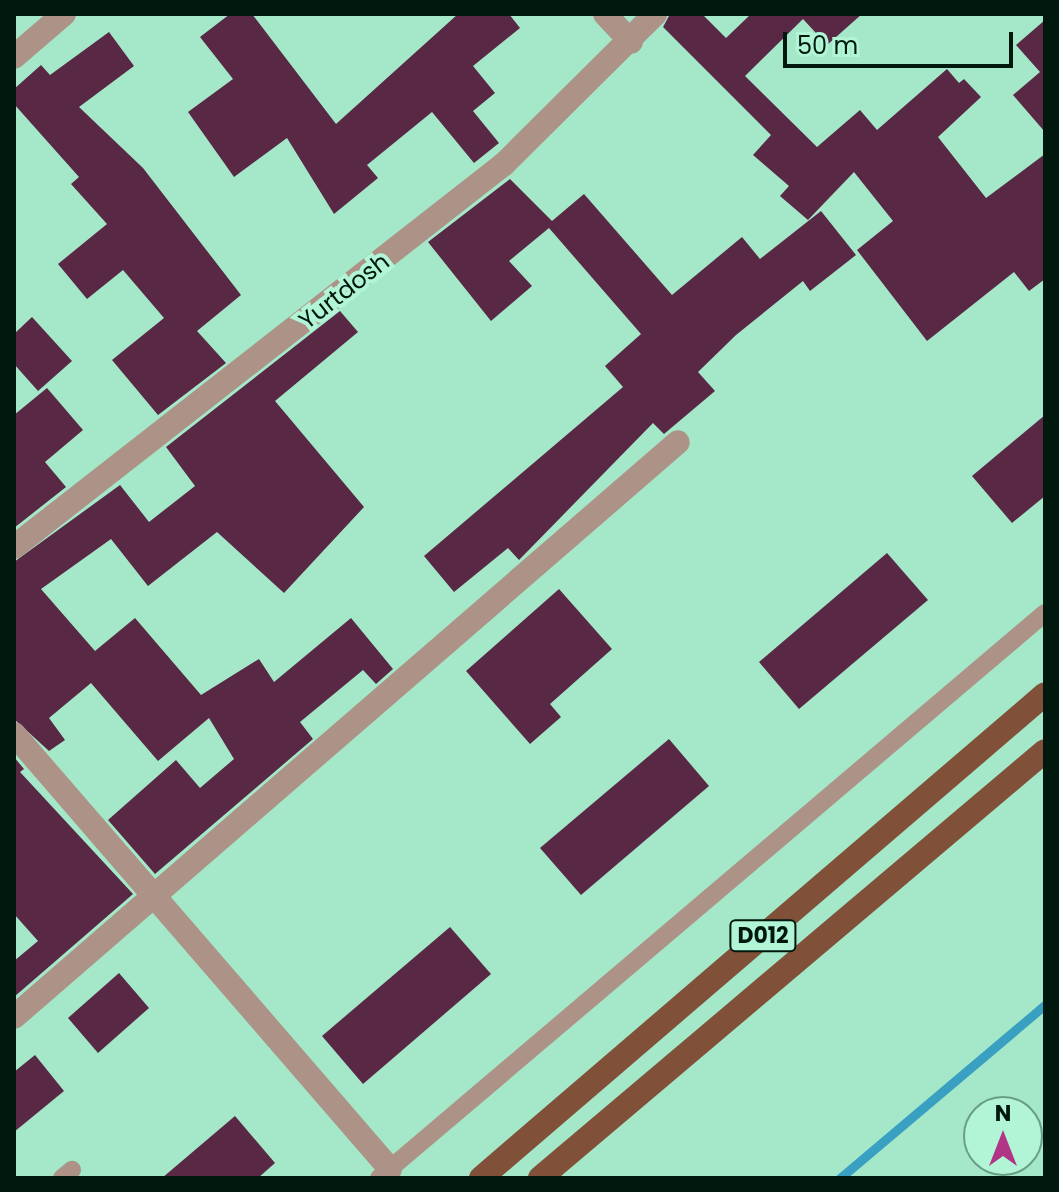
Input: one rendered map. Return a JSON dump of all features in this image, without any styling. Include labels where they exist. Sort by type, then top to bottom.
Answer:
[{"type":"highway","name":"D012","points":[[481,1178],[1045,694]]},
{"type":"highway","name":"D012","points":[[540,1178],[1045,751]]},
{"type":"street","points":[[14,57],[64,14]]},
{"type":"street","points":[[605,14],[631,42]]},
{"type":"street","name":"Yurtdosh","points":[[14,547],[504,164],[631,42],[655,14]]},
{"type":"street","points":[[14,1017],[678,442]]},
{"type":"street","points":[[14,734],[155,894],[384,1173]]},
{"type":"lane","points":[[384,1173],[1045,613]]},
{"type":"building","points":[[230,14],[252,14],[336,124],[458,14],[509,14],[520,28],[473,66],[495,93],[473,111],[499,143],[474,163],[432,112],[367,165],[378,178],[334,214],[287,138],[234,177],[188,112],[233,79],[200,37]]},
{"type":"building","points":[[670,14],[702,14],[726,38],[751,14],[862,14],[827,45],[803,19],[745,76],[817,147],[860,110],[877,130],[947,69],[959,83],[964,79],[981,97],[938,137],[986,198],[1045,154],[1045,279],[1029,291],[1014,272],[927,341],[857,250],[893,221],[854,172],[808,220],[780,196],[789,186],[753,155],[771,135],[663,27]]},
{"type":"building","points":[[1045,20],[1045,132],[1013,95],[1040,72],[1016,45]]},
{"type":"building","points":[[109,32],[134,66],[79,107],[143,168],[241,295],[197,331],[226,363],[158,415],[112,360],[164,318],[123,270],[87,299],[58,264],[107,224],[71,184],[79,177],[14,104],[14,89],[41,65],[50,75]]},
{"type":"building","points":[[510,179],[552,221],[584,194],[672,295],[742,237],[760,259],[821,211],[856,255],[810,291],[803,281],[736,335],[698,372],[715,391],[664,434],[653,423],[519,560],[508,548],[454,592],[424,556],[623,387],[605,366],[641,334],[549,228],[509,261],[532,286],[491,321],[428,242]]},
{"type":"building","points":[[340,311],[358,332],[275,401],[364,507],[284,593],[217,532],[148,586],[111,539],[41,589],[95,651],[135,618],[201,695],[259,659],[274,682],[351,618],[393,669],[376,684],[363,670],[300,722],[313,739],[155,874],[108,820],[176,760],[200,788],[234,759],[209,718],[158,761],[91,683],[49,718],[65,740],[49,751],[14,719],[14,562],[120,485],[149,522],[195,486],[166,447]]},
{"type":"building","points":[[32,317],[72,361],[38,391],[14,364],[14,334]]},
{"type":"building","points":[[47,388],[83,430],[45,462],[66,487],[14,528],[14,415]]},
{"type":"building","points":[[1045,415],[1045,496],[1012,523],[972,476]]},
{"type":"building","points":[[887,553],[928,600],[799,709],[759,662]]},
{"type":"building","points":[[559,589],[612,649],[550,704],[561,717],[530,744],[466,671]]},
{"type":"building","points":[[669,739],[709,786],[581,895],[540,848]]},
{"type":"building","points":[[14,757],[24,769],[20,772],[133,894],[14,997],[14,961],[38,941],[14,914]]},
{"type":"building","points":[[450,927],[491,974],[363,1084],[322,1036]]},
{"type":"building","points":[[119,973],[149,1008],[98,1053],[68,1018]]},
{"type":"building","points":[[35,1055],[64,1091],[14,1132],[14,1072]]},
{"type":"building","points":[[235,1116],[275,1163],[258,1178],[162,1178]]},
{"type":"waterway","points":[[840,1178],[1045,1005]]}]
